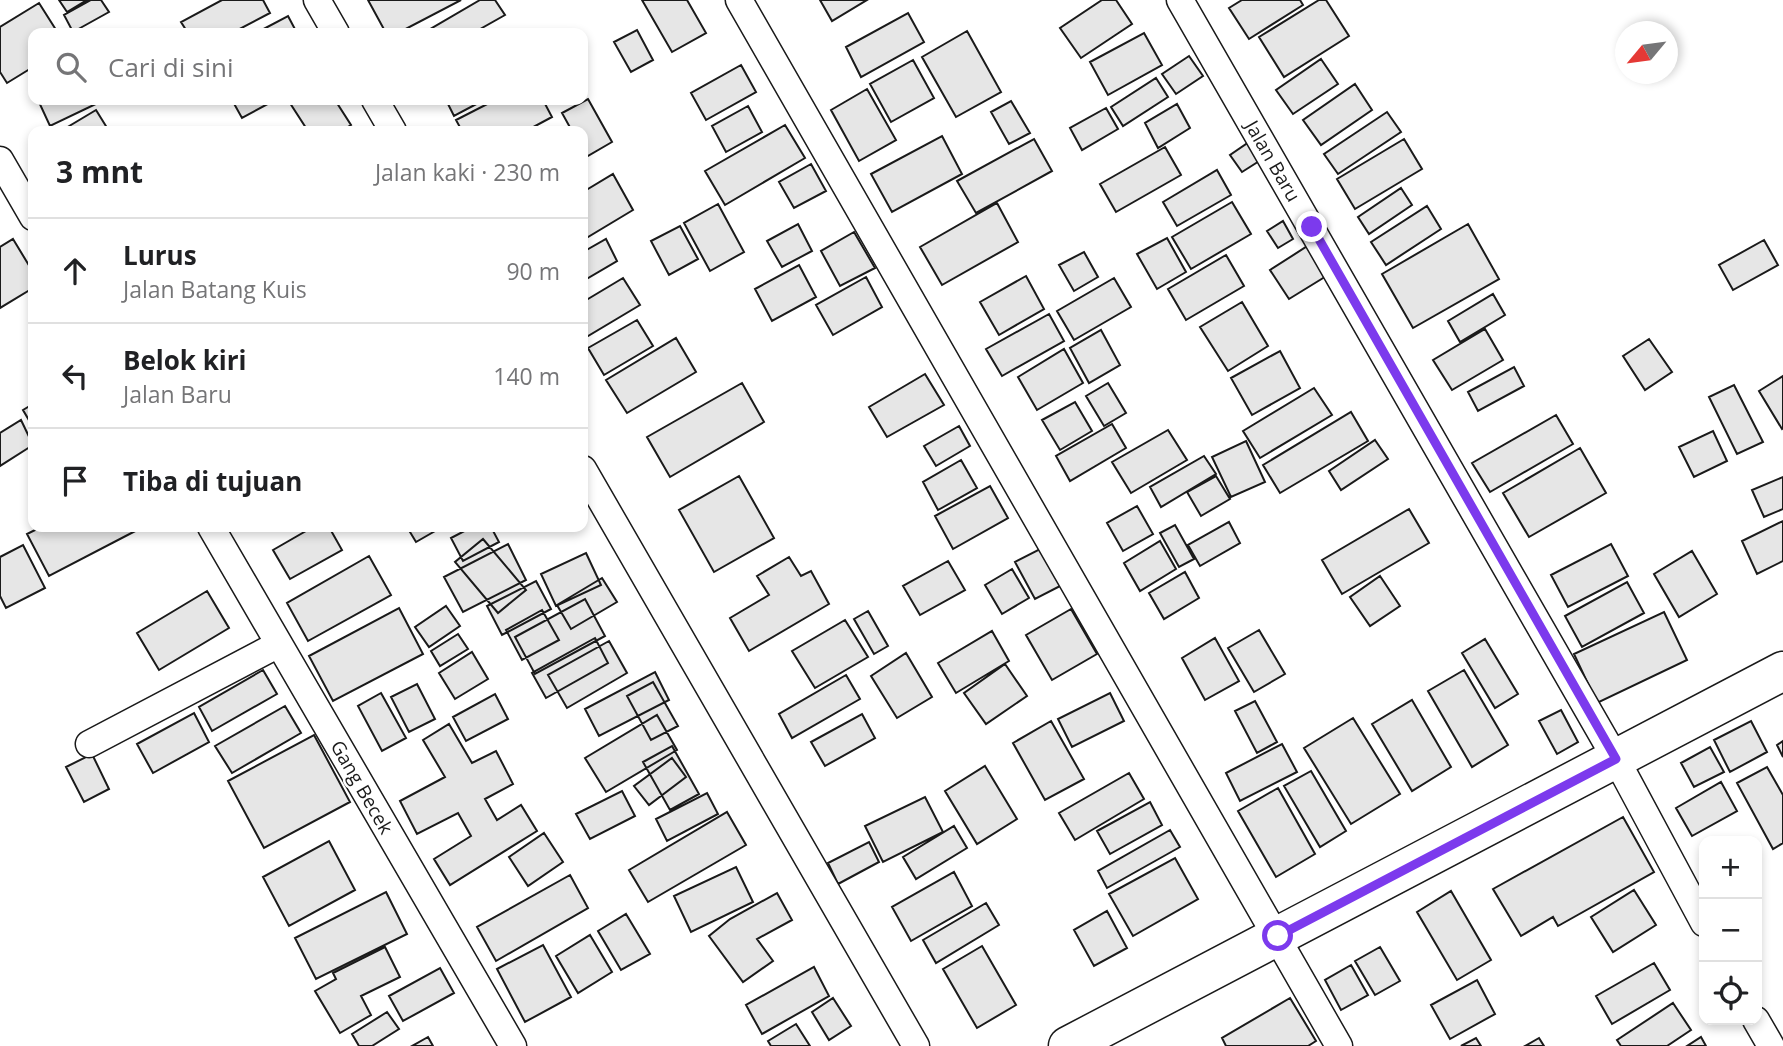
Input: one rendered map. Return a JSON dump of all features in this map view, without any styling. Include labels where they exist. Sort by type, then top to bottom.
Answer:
[{"type":"main road","points":[[1068,1046],[1783,671]]},
{"type":"street","points":[[317,0],[333,28]]},
{"type":"street","points":[[739,0],[1339,1046]]},
{"type":"street","name":"Jalan Baru","points":[[1180,0],[1616,759],[1699,914]]},
{"type":"street","points":[[377,105],[390,126]]},
{"type":"street","points":[[0,160],[28,208]]},
{"type":"street","points":[[588,478],[916,1046]]},
{"type":"street","name":"Gang Becek","points":[[214,532],[513,1046]]},
{"type":"street","points":[[89,744],[279,643]]},
{"type":"building","points":[[59,0],[87,0],[67,12]]},
{"type":"building","points":[[91,0],[101,0],[109,12],[80,28],[71,28],[64,15]]},
{"type":"building","points":[[222,0],[263,0],[270,13],[242,28],[185,28],[181,22]]},
{"type":"building","points":[[368,0],[461,0],[408,28],[383,28]]},
{"type":"building","points":[[480,0],[495,0],[505,15],[482,28],[432,28]]},
{"type":"building","points":[[642,0],[687,0],[706,33],[672,52]]},
{"type":"building","points":[[820,0],[867,0],[832,21]]},
{"type":"building","points":[[1102,0],[1116,0],[1132,24],[1081,58],[1060,28]]},
{"type":"building","points":[[1242,0],[1300,0],[1303,5],[1249,39],[1229,8]]},
{"type":"building","points":[[1319,0],[1326,0],[1349,36],[1284,77],[1259,37]]},
{"type":"building","points":[[39,3],[55,28],[28,28],[28,70],[7,83],[0,72],[0,27]]},
{"type":"building","points":[[908,13],[924,42],[861,77],[846,47]]},
{"type":"building","points":[[288,16],[294,28],[265,28]]},
{"type":"building","points":[[637,30],[653,60],[631,72],[614,42]]},
{"type":"building","points":[[967,31],[1001,92],[956,117],[922,57]]},
{"type":"building","points":[[1144,33],[1162,65],[1108,95],[1090,62]]},
{"type":"building","points":[[1189,56],[1203,76],[1176,94],[1162,74]]},
{"type":"building","points":[[1321,59],[1338,84],[1293,114],[1276,90]]},
{"type":"building","points":[[913,60],[934,98],[891,122],[870,84]]},
{"type":"building","points":[[741,65],[756,92],[706,120],[691,93]]},
{"type":"building","points":[[1156,78],[1168,97],[1123,126],[1111,107]]},
{"type":"building","points":[[1355,84],[1372,110],[1321,145],[1303,120]]},
{"type":"building","points":[[867,89],[896,140],[859,161],[831,110]]},
{"type":"building","points":[[588,99],[612,142],[588,156],[588,126],[569,126],[562,113],[577,105],[588,105]]},
{"type":"building","points":[[1011,101],[1030,133],[1009,144],[991,112]]},
{"type":"building","points":[[1177,104],[1190,128],[1158,148],[1145,123]]},
{"type":"building","points":[[40,105],[94,105],[50,126]]},
{"type":"building","points":[[235,105],[266,105],[242,118]]},
{"type":"building","points":[[291,105],[338,105],[351,125],[349,126],[305,126]]},
{"type":"building","points":[[448,105],[475,105],[454,116]]},
{"type":"building","points":[[485,105],[546,105],[552,117],[535,126],[459,126],[456,120]]},
{"type":"building","points":[[748,106],[762,132],[726,152],[712,126]]},
{"type":"building","points":[[1106,108],[1118,129],[1082,150],[1070,128]]},
{"type":"building","points":[[96,110],[106,126],[69,126]]},
{"type":"building","points":[[1387,112],[1401,132],[1338,174],[1324,154]]},
{"type":"building","points":[[785,125],[805,158],[725,205],[705,171]]},
{"type":"building","points":[[942,136],[962,174],[892,212],[871,174]]},
{"type":"building","points":[[1034,139],[1052,171],[976,213],[957,181]]},
{"type":"building","points":[[1404,139],[1422,169],[1355,209],[1337,179]]},
{"type":"building","points":[[1252,140],[1264,158],[1242,172],[1230,155]]},
{"type":"building","points":[[1165,147],[1181,175],[1116,212],[1100,184]]},
{"type":"building","points":[[811,164],[826,191],[794,208],[779,182]]},
{"type":"building","points":[[1217,170],[1231,195],[1177,226],[1163,202]]},
{"type":"building","points":[[613,174],[633,210],[588,237],[588,189]]},
{"type":"building","points":[[1401,188],[1412,205],[1369,234],[1358,217]]},
{"type":"building","points":[[1232,202],[1251,234],[1191,269],[1172,237]]},
{"type":"building","points":[[997,203],[1018,242],[942,285],[920,247]]},
{"type":"building","points":[[718,204],[744,252],[710,271],[684,223]]},
{"type":"building","points":[[1427,206],[1441,229],[1386,265],[1371,242]]},
{"type":"building","points":[[1283,221],[1293,239],[1278,248],[1267,231]]},
{"type":"building","points":[[798,224],[812,251],[782,267],[767,241]]},
{"type":"building","points":[[1468,224],[1499,279],[1413,328],[1382,274]]},
{"type":"building","points":[[680,226],[698,259],[669,275],[651,241]]},
{"type":"building","points":[[854,232],[875,268],[840,286],[821,251]]},
{"type":"building","points":[[1167,238],[1186,272],[1157,289],[1137,254]]},
{"type":"building","points":[[13,239],[28,264],[28,291],[0,308],[0,247]]},
{"type":"building","points":[[606,239],[617,261],[588,278],[588,249]]},
{"type":"building","points":[[1764,240],[1778,265],[1733,290],[1719,265]]},
{"type":"building","points":[[1309,245],[1328,275],[1289,299],[1270,270]]},
{"type":"building","points":[[1084,252],[1098,277],[1074,291],[1059,265]]},
{"type":"building","points":[[1226,255],[1244,286],[1186,320],[1168,289]]},
{"type":"building","points":[[799,265],[816,297],[772,321],[755,289]]},
{"type":"building","points":[[1026,276],[1044,309],[999,335],[980,302]]},
{"type":"building","points":[[866,277],[882,307],[833,335],[816,305]]},
{"type":"building","points":[[623,278],[640,305],[588,336],[588,299]]},
{"type":"building","points":[[1114,278],[1131,307],[1074,340],[1057,311]]},
{"type":"building","points":[[1493,294],[1505,315],[1460,342],[1448,321]]},
{"type":"building","points":[[1242,302],[1268,346],[1228,371],[1200,327]]},
{"type":"building","points":[[1049,314],[1064,341],[1002,376],[986,349]]},
{"type":"building","points":[[637,320],[653,346],[604,375],[588,348]]},
{"type":"building","points":[[1485,329],[1503,360],[1452,390],[1433,360]]},
{"type":"building","points":[[1101,330],[1120,365],[1089,383],[1070,348]]},
{"type":"building","points":[[676,338],[696,372],[627,413],[606,380]]},
{"type":"building","points":[[1649,339],[1672,372],[1645,390],[1623,356]]},
{"type":"building","points":[[1064,349],[1083,383],[1037,410],[1018,377]]},
{"type":"building","points":[[1280,351],[1300,388],[1252,415],[1231,378]]},
{"type":"building","points":[[1514,367],[1524,386],[1478,411],[1468,392]]},
{"type":"building","points":[[925,374],[944,405],[887,437],[869,407]]},
{"type":"building","points":[[1783,376],[1783,428],[1782,429],[1759,391]]},
{"type":"building","points":[[742,383],[764,422],[670,477],[647,437]]},
{"type":"building","points":[[1108,383],[1126,413],[1104,426],[1086,396]]},
{"type":"building","points":[[1734,385],[1763,442],[1737,454],[1709,397]]},
{"type":"building","points":[[1314,388],[1332,415],[1260,458],[1243,431]]},
{"type":"building","points":[[1075,402],[1092,431],[1060,450],[1042,420]]},
{"type":"building","points":[[1351,412],[1368,441],[1280,493],[1263,465]]},
{"type":"building","points":[[1556,415],[1573,444],[1490,492],[1472,463]]},
{"type":"building","points":[[21,420],[28,435],[28,448],[0,466],[0,433]]},
{"type":"building","points":[[1112,424],[1126,448],[1070,481],[1056,456]]},
{"type":"building","points":[[959,426],[970,446],[936,466],[924,446]]},
{"type":"building","points":[[1168,430],[1187,460],[1131,493],[1112,462]]},
{"type":"building","points":[[1713,431],[1727,461],[1694,477],[1679,447]]},
{"type":"building","points":[[1375,440],[1388,459],[1341,490],[1329,471]]},
{"type":"building","points":[[1246,441],[1265,482],[1231,497],[1212,457]]},
{"type":"building","points":[[1580,448],[1606,493],[1529,537],[1503,493]]},
{"type":"building","points":[[1204,456],[1216,474],[1161,507],[1150,487]]},
{"type":"building","points":[[961,460],[977,488],[938,510],[923,482]]},
{"type":"building","points":[[739,476],[774,538],[714,572],[679,510]]},
{"type":"building","points":[[1216,476],[1230,499],[1201,516],[1187,492]]},
{"type":"building","points":[[1783,477],[1783,509],[1764,517],[1752,490]]},
{"type":"building","points":[[990,486],[1008,518],[953,549],[935,516]]},
{"type":"building","points":[[1137,506],[1153,534],[1123,551],[1107,523]]},
{"type":"building","points":[[1409,509],[1429,543],[1342,594],[1322,560]]},
{"type":"building","points":[[1783,521],[1783,561],[1757,574],[1742,541]]},
{"type":"building","points":[[1229,522],[1240,543],[1200,566],[1188,545]]},
{"type":"building","points":[[1175,525],[1194,559],[1179,567],[1160,533]]},
{"type":"building","points":[[31,532],[133,532],[49,576],[27,534]]},
{"type":"building","points":[[304,532],[332,532],[342,550],[290,579],[273,550]]},
{"type":"building","points":[[410,532],[433,532],[416,542]]},
{"type":"building","points":[[462,532],[494,532],[499,542],[463,561],[451,538]]},
{"type":"building","points":[[483,539],[526,590],[498,613],[455,562]]},
{"type":"building","points":[[1160,541],[1176,569],[1140,591],[1124,563]]},
{"type":"building","points":[[508,544],[526,580],[463,612],[444,577]]},
{"type":"building","points":[[1611,544],[1628,576],[1568,607],[1551,575]]},
{"type":"building","points":[[23,545],[45,588],[6,608],[0,596],[0,557]]},
{"type":"building","points":[[1044,547],[1064,584],[1035,599],[1015,562]]},
{"type":"building","points":[[1692,551],[1717,594],[1679,617],[1654,574]]},
{"type":"building","points":[[586,553],[601,585],[556,606],[541,574]]},
{"type":"building","points":[[369,556],[391,595],[308,641],[287,603]]},
{"type":"building","points":[[789,557],[801,576],[811,571],[829,604],[749,651],[730,618],[769,595],[757,576]]},
{"type":"building","points":[[948,561],[965,590],[920,615],[903,586]]},
{"type":"building","points":[[1012,569],[1029,598],[1002,614],[985,585]]},
{"type":"building","points":[[1185,572],[1199,598],[1164,619],[1149,593]]},
{"type":"building","points":[[1380,576],[1400,606],[1370,626],[1350,597]]},
{"type":"building","points":[[602,578],[617,602],[571,629],[557,605]]},
{"type":"building","points":[[536,581],[551,609],[502,635],[487,606]]},
{"type":"building","points":[[1627,582],[1644,613],[1582,647],[1565,616]]},
{"type":"building","points":[[207,591],[229,628],[159,670],[137,633]]},
{"type":"building","points":[[585,599],[605,636],[535,674],[515,637]]},
{"type":"building","points":[[446,606],[460,626],[429,647],[415,627]]},
{"type":"building","points":[[399,608],[423,654],[333,701],[309,656]]},
{"type":"building","points":[[1071,609],[1097,654],[1052,680],[1026,635]]},
{"type":"building","points":[[542,610],[559,640],[522,660],[506,630]]},
{"type":"building","points":[[868,611],[888,646],[874,654],[854,619]]},
{"type":"building","points":[[1664,612],[1687,660],[1597,703],[1574,654]]},
{"type":"building","points":[[845,620],[868,657],[815,688],[792,651]]},
{"type":"building","points":[[1259,630],[1285,674],[1254,692],[1228,648]]},
{"type":"building","points":[[992,631],[1009,661],[956,693],[938,663]]},
{"type":"building","points":[[458,634],[468,649],[440,666],[431,651]]},
{"type":"building","points":[[595,638],[608,663],[546,698],[532,673]]},
{"type":"building","points":[[1215,638],[1239,681],[1205,700],[1182,658]]},
{"type":"building","points":[[1485,639],[1518,694],[1495,708],[1462,653]]},
{"type":"building","points":[[609,641],[627,673],[567,708],[548,675]]},
{"type":"building","points":[[472,652],[488,679],[455,699],[439,673]]},
{"type":"building","points":[[906,653],[932,697],[897,718],[871,676]]},
{"type":"building","points":[[1005,664],[1027,696],[986,724],[964,693]]},
{"type":"building","points":[[263,670],[277,694],[212,731],[199,707]]},
{"type":"building","points":[[1464,670],[1508,745],[1472,767],[1428,691]]},
{"type":"building","points":[[655,672],[669,700],[599,736],[585,709]]},
{"type":"building","points":[[846,675],[860,699],[792,738],[779,714]]},
{"type":"building","points":[[653,682],[678,726],[651,740],[627,696]]},
{"type":"building","points":[[417,684],[435,719],[409,732],[391,697]]},
{"type":"building","points":[[381,693],[406,738],[382,751],[358,706]]},
{"type":"building","points":[[1110,693],[1124,721],[1072,747],[1058,719]]},
{"type":"building","points":[[495,694],[508,719],[466,741],[453,717]]},
{"type":"building","points":[[1412,700],[1451,767],[1412,791],[1372,724]]},
{"type":"building","points":[[1255,701],[1277,742],[1257,753],[1235,711]]},
{"type":"building","points":[[285,706],[301,733],[232,773],[215,746]]},
{"type":"building","points":[[1561,710],[1578,742],[1557,754],[1539,721]]},
{"type":"building","points":[[194,713],[209,742],[153,773],[137,744]]},
{"type":"building","points":[[862,714],[875,738],[825,766],[811,742]]},
{"type":"building","points":[[657,715],[677,750],[606,792],[585,758]]},
{"type":"building","points":[[1353,718],[1400,794],[1351,824],[1304,748]]},
{"type":"building","points":[[1051,721],[1084,779],[1045,800],[1013,743]]},
{"type":"building","points":[[1751,721],[1767,752],[1730,772],[1714,740]]},
{"type":"building","points":[[449,724],[472,763],[496,751],[513,784],[485,799],[497,820],[521,805],[537,831],[450,885],[434,859],[471,836],[458,813],[417,834],[400,801],[445,777],[423,740]]},
{"type":"building","points":[[314,735],[350,802],[264,848],[228,781]]},
{"type":"building","points":[[1783,741],[1783,757],[1777,745]]},
{"type":"building","points":[[1282,744],[1297,772],[1240,801],[1226,773]]},
{"type":"building","points":[[672,746],[699,794],[670,810],[643,762]]},
{"type":"building","points":[[1710,747],[1724,772],[1694,787],[1681,763]]},
{"type":"building","points":[[92,754],[109,789],[84,802],[66,767]]},
{"type":"building","points":[[672,758],[686,777],[649,805],[634,786]]},
{"type":"building","points":[[985,766],[1017,819],[977,844],[945,791]]},
{"type":"building","points":[[1767,767],[1783,795],[1783,843],[1773,849],[1737,783]]},
{"type":"building","points":[[1311,771],[1346,831],[1320,847],[1284,786]]},
{"type":"building","points":[[1129,773],[1144,799],[1075,840],[1059,813]]},
{"type":"building","points":[[1721,782],[1737,811],[1692,836],[1676,808]]},
{"type":"building","points":[[1278,788],[1315,854],[1276,877],[1238,811]]},
{"type":"building","points":[[622,791],[635,816],[590,839],[576,814]]},
{"type":"building","points":[[707,793],[718,814],[667,841],[656,819]]},
{"type":"building","points":[[925,797],[943,832],[883,862],[865,826]]},
{"type":"building","points":[[1150,802],[1162,825],[1110,854],[1097,831]]},
{"type":"building","points":[[727,812],[746,845],[648,902],[629,870]]},
{"type":"building","points":[[1623,817],[1654,872],[1558,926],[1553,917],[1521,936],[1493,889]]},
{"type":"building","points":[[954,826],[967,848],[916,879],[903,857]]},
{"type":"building","points":[[1170,830],[1180,847],[1107,888],[1098,871]]},
{"type":"building","points":[[544,833],[563,862],[528,886],[509,857]]},
{"type":"building","points":[[329,841],[355,890],[289,926],[263,877]]},
{"type":"building","points":[[869,842],[879,862],[838,884],[828,863]]},
{"type":"building","points":[[1175,858],[1198,899],[1133,936],[1109,894]]},
{"type":"building","points":[[736,867],[753,902],[691,932],[674,896]]},
{"type":"building","points":[[954,872],[972,906],[911,941],[892,907]]},
{"type":"building","points":[[570,875],[588,908],[496,961],[477,927]]},
{"type":"building","points":[[1634,890],[1656,925],[1613,952],[1591,917]]},
{"type":"building","points":[[1451,891],[1491,960],[1457,980],[1417,912]]},
{"type":"building","points":[[386,892],[407,934],[316,979],[295,938]]},
{"type":"building","points":[[777,893],[792,920],[757,939],[773,961],[743,982],[709,936],[730,919]]},
{"type":"building","points":[[986,903],[999,925],[936,963],[923,940]]},
{"type":"building","points":[[1107,911],[1127,948],[1094,966],[1074,930]]},
{"type":"building","points":[[626,914],[650,954],[621,970],[598,931]]},
{"type":"building","points":[[590,935],[612,972],[578,993],[556,956]]},
{"type":"building","points":[[543,945],[571,997],[525,1022],[497,969]]},
{"type":"building","points":[[982,946],[1016,1005],[977,1028],[943,969]]},
{"type":"building","points":[[385,947],[400,977],[361,996],[371,1015],[340,1033],[315,991],[336,979],[333,973]]},
{"type":"building","points":[[1380,947],[1400,981],[1375,995],[1355,961]]},
{"type":"building","points":[[1654,963],[1670,990],[1612,1024],[1596,996]]},
{"type":"building","points":[[1351,965],[1368,995],[1341,1010],[1325,980]]},
{"type":"building","points":[[814,967],[829,996],[762,1034],[746,1005]]},
{"type":"building","points":[[440,968],[454,993],[403,1021],[389,996]]},
{"type":"building","points":[[1477,980],[1495,1014],[1450,1039],[1431,1005]]},
{"type":"building","points":[[833,998],[851,1026],[829,1040],[812,1012]]},
{"type":"building","points":[[1290,998],[1316,1041],[1308,1046],[1226,1046],[1222,1038]]},
{"type":"building","points":[[1673,1003],[1691,1030],[1667,1046],[1621,1046],[1617,1040]]},
{"type":"building","points":[[387,1012],[399,1029],[372,1046],[359,1046],[352,1034]]},
{"type":"building","points":[[796,1024],[810,1046],[771,1046],[768,1041]]},
{"type":"building","points":[[428,1037],[433,1046],[412,1046]]},
{"type":"building","points":[[1701,1037],[1706,1046],[1687,1046]]},
{"type":"building","points":[[1476,1038],[1481,1046],[1461,1046]]},
{"type":"building","points":[[1539,1038],[1544,1046],[1525,1046]]},
{"type":"route","points":[[1278,936],[1616,759],[1312,227]]}]
